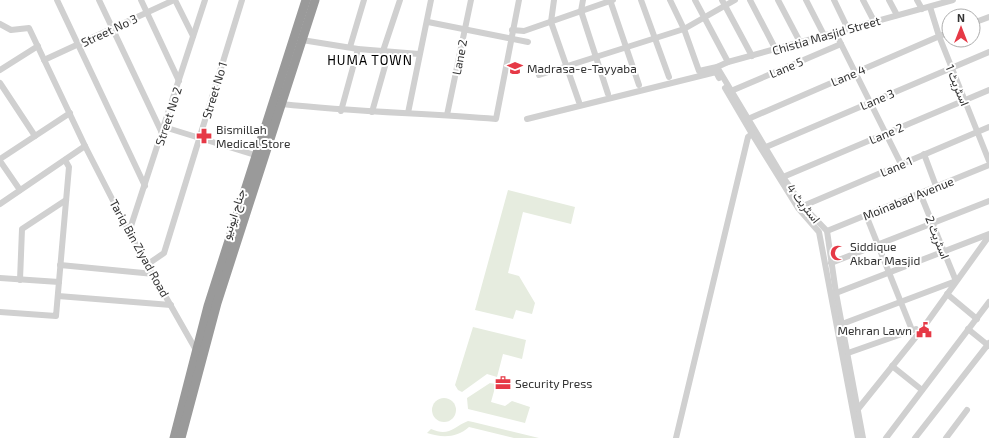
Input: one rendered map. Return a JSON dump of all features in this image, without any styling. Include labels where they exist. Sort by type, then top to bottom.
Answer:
[{"type":"highway","name":"جناح ایونیو","points":[[174,438],[196,350],[255,156],[306,0]]},
{"type":"highway","name":"جناح ایونیو","points":[[182,438],[217,303],[282,104],[314,0]]},
{"type":"street","points":[[57,0],[145,186]]},
{"type":"street","points":[[99,0],[163,130],[199,138],[255,156]]},
{"type":"street","points":[[141,0],[179,81]]},
{"type":"street","points":[[174,0],[193,36]]},
{"type":"street","name":"Street No 3","points":[[44,60],[174,0]]},
{"type":"street","name":"Street No 2","points":[[129,232],[205,0]]},
{"type":"street","name":"Street No 1","points":[[148,264],[164,253],[242,0]]},
{"type":"street","points":[[350,47],[364,0]]},
{"type":"street","points":[[372,112],[386,51],[400,0]]},
{"type":"street","points":[[408,113],[419,54],[428,22],[431,0]]},
{"type":"street","name":"Lane 2","points":[[447,114],[471,0]]},
{"type":"street","points":[[282,104],[341,111],[447,114],[496,119],[519,0]]},
{"type":"street","points":[[554,0],[551,22],[579,102]]},
{"type":"street","points":[[583,0],[580,11],[608,94]]},
{"type":"street","points":[[512,30],[524,31],[611,0],[625,47],[639,84]]},
{"type":"street","points":[[641,0],[669,77]]},
{"type":"street","points":[[670,0],[684,29]]},
{"type":"street","points":[[695,0],[728,62]]},
{"type":"street","points":[[539,75],[684,29],[704,18],[724,3],[735,0]]},
{"type":"street","points":[[750,0],[776,50]]},
{"type":"street","points":[[778,0],[800,42]]},
{"type":"street","points":[[806,0],[824,35]]},
{"type":"street","points":[[834,0],[848,29]]},
{"type":"street","points":[[863,0],[874,21]]},
{"type":"street","points":[[889,0],[897,15]]},
{"type":"street","points":[[917,0],[922,9]]},
{"type":"street","name":"Chistia Masjid Street","points":[[684,29],[699,71],[717,68],[728,62],[954,0]]},
{"type":"street","points":[[724,3],[752,56]]},
{"type":"street","name":"اسٹریٹ 1","points":[[930,7],[939,36],[989,161]]},
{"type":"street","points":[[428,22],[511,40],[528,42]]},
{"type":"street","name":"Tariq Bin Ziyad Road","points":[[0,24],[11,30],[29,28],[85,146],[129,232],[196,350]]},
{"type":"street","points":[[835,32],[902,164]]},
{"type":"street","name":"Lane 4","points":[[748,119],[939,36]]},
{"type":"street","points":[[302,40],[358,48],[419,54]]},
{"type":"street","name":"Lane 5","points":[[732,91],[841,44]]},
{"type":"street","points":[[0,70],[38,46]]},
{"type":"street","points":[[341,111],[358,48]]},
{"type":"street","name":"Lane 3","points":[[766,147],[989,52]]},
{"type":"street","name":"اسٹریٹ 4","points":[[717,68],[803,206],[827,231],[836,293],[863,438]]},
{"type":"street","points":[[527,120],[716,72],[798,208],[819,232],[858,438]]},
{"type":"street","points":[[0,84],[35,136]]},
{"type":"street","name":"Lane 2","points":[[784,177],[989,90]]},
{"type":"street","points":[[20,190],[0,160],[70,113]]},
{"type":"street","name":"Lane 1","points":[[803,206],[989,127]]},
{"type":"street","points":[[676,438],[748,137],[752,134]]},
{"type":"street","points":[[0,204],[85,146]]},
{"type":"street","points":[[924,154],[936,186]]},
{"type":"street","points":[[0,312],[56,316],[69,167],[65,160]]},
{"type":"street","name":"Moinabad Avenue","points":[[827,231],[989,165]]},
{"type":"street","name":"اسٹریٹ 2","points":[[920,193],[956,281]]},
{"type":"street","points":[[20,280],[22,229],[66,200]]},
{"type":"street","points":[[831,263],[989,202]]},
{"type":"street","points":[[866,215],[912,330]]},
{"type":"street","points":[[836,293],[989,235]]},
{"type":"street","points":[[858,409],[923,328],[989,235]]},
{"type":"street","points":[[60,265],[154,274]]},
{"type":"street","points":[[0,278],[59,282]]},
{"type":"street","points":[[842,324],[956,281]]},
{"type":"street","points":[[947,294],[976,319]]},
{"type":"street","points":[[58,296],[171,304]]},
{"type":"street","points":[[886,438],[989,302]]},
{"type":"street","points":[[848,353],[912,330],[923,328]]},
{"type":"street","points":[[915,438],[988,344],[968,329]]},
{"type":"street","points":[[892,366],[922,390]]},
{"type":"street","points":[[946,438],[967,410]]},
{"type":"shaded area","points":[[508,190],[575,207],[571,224],[523,212],[508,273],[519,276],[535,303],[532,314],[516,310],[513,319],[475,310]]},
{"type":"shaded area","points":[[473,327],[526,340],[522,359],[503,354],[497,377],[487,374],[462,392],[458,390],[455,385]]},
{"type":"shaded area","points":[[490,383],[496,384],[491,402],[505,406],[512,401],[530,407],[525,423],[468,409],[467,398]]},
{"type":"shaded area","points":[[444,398],[453,401],[456,410],[453,419],[444,422],[435,419],[432,410],[435,401]]},
{"type":"shaded area","points":[[468,421],[539,438],[514,438],[469,427],[464,431],[449,436],[438,436],[427,433],[431,429],[447,432]]},
{"type":"place","name":"Madrasa-e-Tayyaba","points":[[515,68]]},
{"type":"place","name":"Bismillah Medical Store","points":[[204,136]]},
{"type":"place","name":"Siddique Akbar Masjid","points":[[838,253]]},
{"type":"place","name":"Mehran Lawn","points":[[924,330]]},
{"type":"place","name":"Security Press","points":[[503,383]]},
{"type":"district","name":"HUMA TOWN","points":[[370,60]]}]
